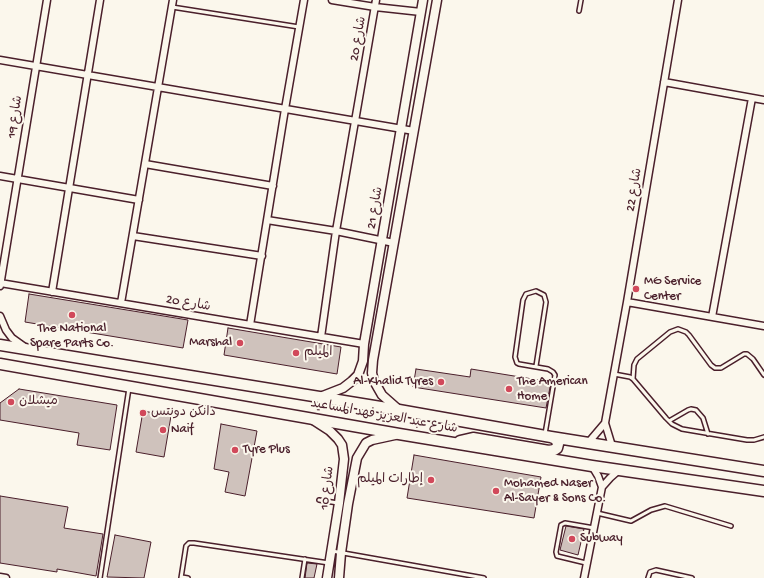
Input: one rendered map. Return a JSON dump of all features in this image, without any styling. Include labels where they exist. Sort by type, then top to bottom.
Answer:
[{"type":"main road","name":"شارع عبد العزيز فهد المساعيد","points":[[0,345],[764,471]]},
{"type":"main road","name":"شارع عبد العزيز فهد المساعيد","points":[[5,365],[399,434],[592,466],[764,492]]},
{"type":"main road","points":[[454,442],[473,438],[549,451],[554,450],[557,448],[558,444],[556,439],[548,436]]},
{"type":"street","name":"شارع 19","points":[[0,284],[47,0]]},
{"type":"street","points":[[52,292],[100,0]]},
{"type":"street","points":[[250,325],[304,0]]},
{"type":"street","name":"شارع 20","points":[[332,0],[421,12]]},
{"type":"street","name":"شارع 20","points":[[321,337],[336,231],[376,0]]},
{"type":"street","name":"شارع 21","points":[[319,397],[343,388],[358,375],[363,362],[364,344],[423,0]]},
{"type":"street","name":"شارع 21","points":[[399,410],[382,395],[374,382],[372,373],[373,360],[437,0]]},
{"type":"street","name":"شارع 22","points":[[588,443],[604,423],[614,374],[678,0]]},
{"type":"street","points":[[122,304],[172,3]]},
{"type":"street","points":[[0,60],[414,131]]},
{"type":"street","points":[[664,82],[764,100]]},
{"type":"street","points":[[712,317],[752,98]]},
{"type":"street","points":[[145,164],[273,186]]},
{"type":"street","points":[[0,176],[139,200]]},
{"type":"street","points":[[267,220],[336,231],[394,243]]},
{"type":"street","points":[[133,236],[262,256]]},
{"type":"street","name":"شارع 20","points":[[0,284],[364,344]]},
{"type":"street","points":[[627,302],[764,326]]},
{"type":"street","points":[[0,316],[6,330],[12,338],[27,349]]},
{"type":"street","points":[[0,371],[5,365]]},
{"type":"street","name":"شارع 10","points":[[309,418],[330,431],[338,439],[342,445],[344,459],[339,503],[327,578]]},
{"type":"street","points":[[604,423],[612,446]]},
{"type":"street","name":"شارع 10","points":[[339,578],[348,504],[357,458],[366,443],[372,440],[399,434]]},
{"type":"street","points":[[592,466],[602,487]]},
{"type":"street","points":[[584,578],[602,487],[619,470]]},
{"type":"street","points":[[0,577],[6,578]]},
{"type":"lane","points":[[579,11],[581,0]]},
{"type":"lane","points":[[172,3],[299,27]]},
{"type":"lane","points":[[536,366],[546,302],[544,295],[536,291],[526,294],[523,300],[515,358],[518,363],[536,366],[551,370],[553,372],[555,377],[548,436]]},
{"type":"lane","points":[[633,379],[634,364],[637,359],[670,332],[678,329],[690,335],[708,361],[715,368],[721,368],[744,354],[747,354],[753,359],[764,375]]},
{"type":"lane","points":[[614,374],[633,379],[669,421],[682,429],[747,440],[754,440],[764,437]]},
{"type":"lane","points":[[100,578],[129,386]]},
{"type":"lane","points":[[669,421],[688,410],[696,410],[703,418],[708,434]]},
{"type":"lane","points":[[319,500],[348,504]]},
{"type":"lane","points":[[597,513],[631,521],[651,510],[665,506],[731,526]]},
{"type":"lane","points":[[587,563],[557,556],[556,552],[560,527],[565,523],[594,528]]},
{"type":"lane","points":[[188,578],[181,578],[186,546],[189,543],[329,563]]},
{"type":"lane","points":[[332,551],[484,578]]},
{"type":"lane","points":[[302,578],[305,559]]},
{"type":"lane","points":[[648,578],[650,572],[656,570],[692,578]]},
{"type":"building","points":[[29,294],[188,320],[183,348],[25,322]]},
{"type":"building","name":"الميلم","points":[[228,328],[341,347],[337,374],[224,355]]},
{"type":"building","name":"The American Home","points":[[416,369],[470,377],[471,369],[551,382],[546,408],[413,387]]},
{"type":"building","points":[[19,389],[117,405],[110,450],[77,445],[79,433],[0,420],[0,403]]},
{"type":"building","points":[[143,411],[171,416],[164,457],[136,452]]},
{"type":"building","name":"Tyre Plus","points":[[221,424],[257,431],[245,496],[225,492],[229,472],[214,469]]},
{"type":"building","name":"Mohamed Naser Al-Sayer & Sons Co.","points":[[414,455],[541,477],[534,518],[407,498]]},
{"type":"building","points":[[0,496],[68,507],[64,528],[103,534],[96,576],[57,569],[57,572],[0,563]]},
{"type":"building","name":"Subway","points":[[566,526],[584,529],[578,555],[560,550]]},
{"type":"building","points":[[115,535],[151,542],[144,578],[107,577]]},
{"type":"building","points":[[307,563],[317,564],[314,578],[305,578]]},
{"type":"place","name":"MG Service Center","points":[[636,289]]},
{"type":"place","name":"The National Spare Parts Co.","points":[[72,315]]},
{"type":"place","name":"Marshal","points":[[240,343]]},
{"type":"place","name":"الميلم","points":[[296,353]]},
{"type":"place","name":"Al-Khalid Tyres","points":[[441,382]]},
{"type":"place","name":"The American Home","points":[[509,389]]},
{"type":"place","name":"ميشلان","points":[[11,402]]},
{"type":"place","name":"دانكن دونتس","points":[[143,413]]},
{"type":"place","name":"Naif","points":[[163,430]]},
{"type":"place","name":"Tyre Plus","points":[[235,450]]},
{"type":"place","name":"إطارات الميلم","points":[[431,480]]},
{"type":"place","name":"Mohamed Naser Al-Sayer & Sons Co.","points":[[496,491]]},
{"type":"place","name":"Subway","points":[[572,539]]}]
